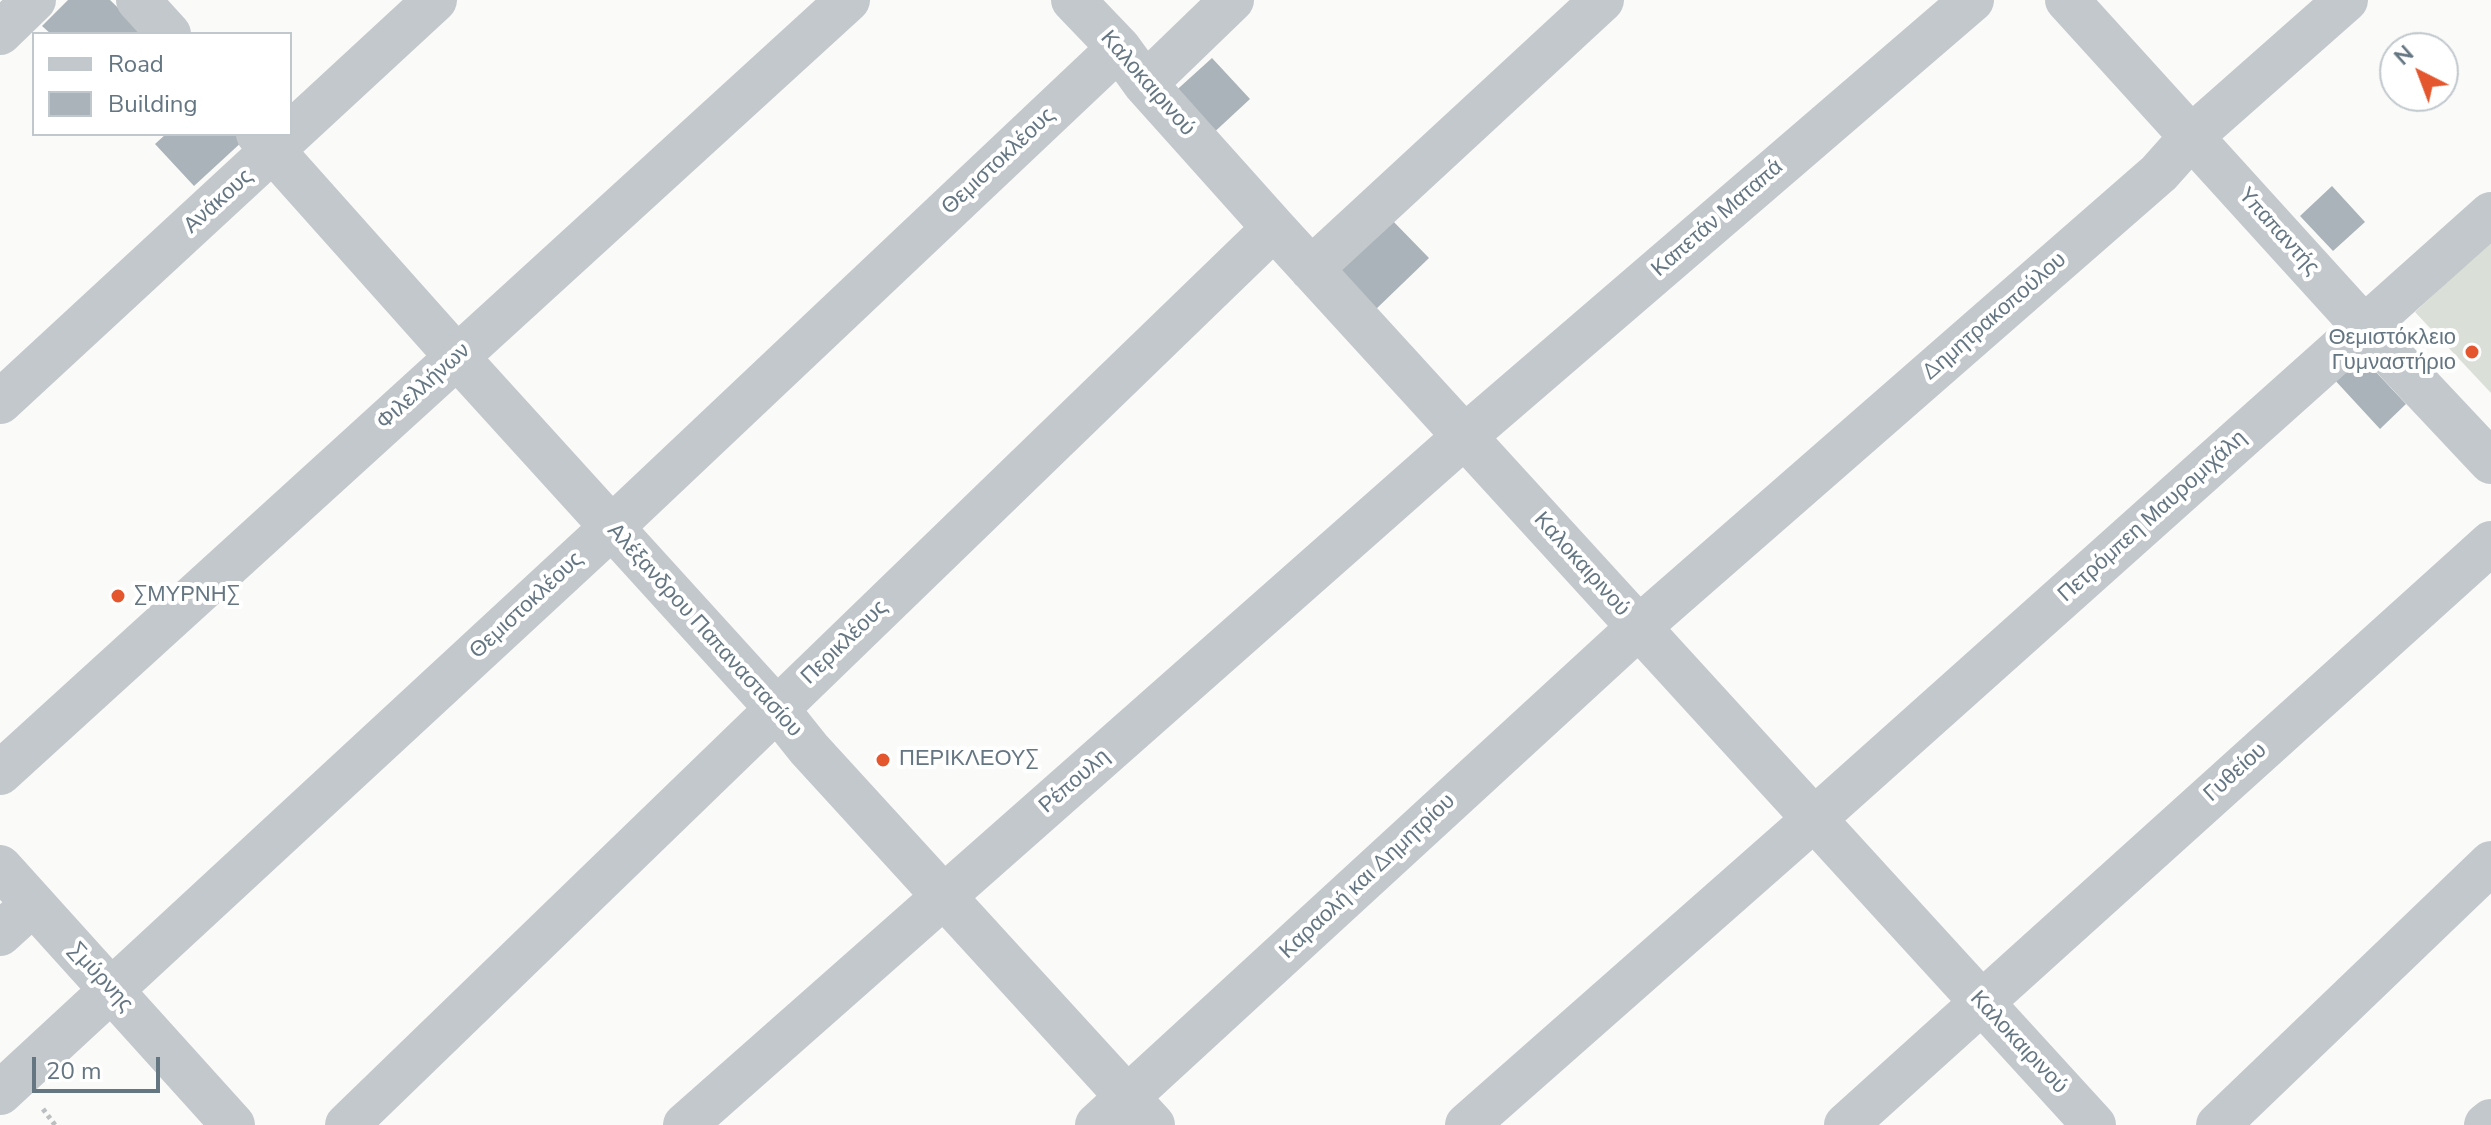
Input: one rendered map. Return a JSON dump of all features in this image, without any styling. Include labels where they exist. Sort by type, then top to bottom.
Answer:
[{"type":"street","points":[[0,33],[34,0]]},
{"type":"street","points":[[138,0],[167,32]]},
{"type":"street","name":"Ανάκους","points":[[292,121],[435,0]]},
{"type":"street","name":"Φιλελλήνων","points":[[0,773],[848,0]]},
{"type":"street","name":"Καλοκαιρινού","points":[[1073,0],[1119,48],[1145,84],[1274,228],[2084,1121]]},
{"type":"street","points":[[1145,84],[1232,0]]},
{"type":"street","points":[[1311,269],[1602,0]]},
{"type":"street","name":"Καπετάν Ματαπά","points":[[1464,437],[1972,0]]},
{"type":"street","name":"Υπαπαντής","points":[[2067,0],[2491,462]]},
{"type":"street","name":"Δημητρακοπούλου","points":[[1638,628],[2159,173],[2192,136],[2346,0]]},
{"type":"street","name":"Θεμιστοκλέους","points":[[0,1093],[612,527],[1119,48]]},
{"type":"street","name":"Ανάκους","points":[[0,402],[266,143]]},
{"type":"street","name":"Αλέξανδρου Παπαναστασίου","points":[[266,143],[777,709],[809,749],[946,896],[1126,1116]]},
{"type":"street","name":"Πετρόμπεη Μαυρομιχάλη","points":[[1467,1125],[2491,214]]},
{"type":"street","name":"Περικλέους","points":[[347,1125],[1274,228]]},
{"type":"street","name":"Ρέπουλη","points":[[685,1125],[1464,437]]},
{"type":"street","name":"Γυθείου","points":[[1846,1125],[2491,543]]},
{"type":"street","name":"Καραολή και Δημητρίου","points":[[1126,1116],[1638,628]]},
{"type":"street","points":[[2218,1125],[2491,863]]},
{"type":"street","name":"Σμύρνης","points":[[0,867],[233,1125]]},
{"type":"street","points":[[0,934],[33,904]]},
{"type":"street","points":[[2486,1125],[2491,1121]]},
{"type":"shaded area","name":"Θεμιστόκλειο Γυμναστήριο","points":[[2491,241],[2491,393],[2415,312]]},
{"type":"building","points":[[68,0],[110,0],[143,32],[49,32],[42,26]]},
{"type":"building","points":[[1212,58],[1250,99],[1209,137],[1170,96]]},
{"type":"building","points":[[164,136],[240,136],[244,140],[194,186],[155,144]]},
{"type":"building","points":[[2332,186],[2365,222],[2333,251],[2300,216]]},
{"type":"building","points":[[1390,218],[1429,258],[1374,311],[1335,271]]},
{"type":"building","points":[[2358,353],[2406,404],[2380,429],[2332,377]]},
{"type":"place","name":"Θεμιστόκλειο Γυμναστήριο","points":[[2472,352]]},
{"type":"place","name":"ΣΜΥΡΝΗΣ","points":[[118,596]]},
{"type":"place","name":"ΠΕΡΙΚΛΕΟΥΣ","points":[[883,760]]}]
